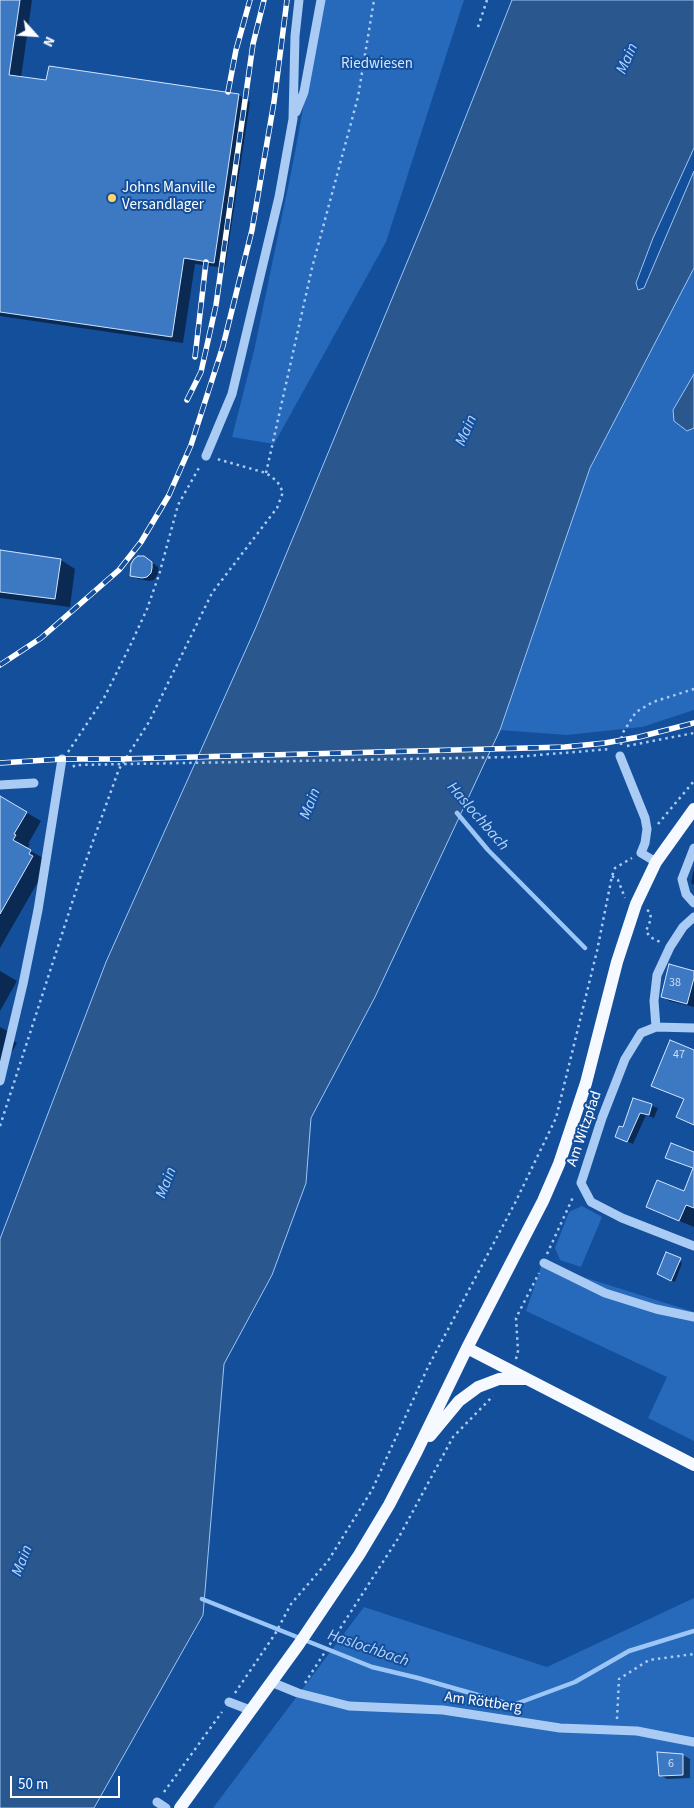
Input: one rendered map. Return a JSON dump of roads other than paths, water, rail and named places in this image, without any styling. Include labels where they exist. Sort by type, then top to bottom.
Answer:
[{"type":"main road","points":[[180,1808],[299,1644],[359,1556],[417,1451],[467,1348],[543,1201],[559,1164],[586,1083],[617,962],[636,904],[656,862],[694,809]]},
{"type":"main road","points":[[467,1348],[694,1465]]},
{"type":"main road","points":[[417,1451],[459,1401],[478,1387],[499,1378],[527,1380]]},
{"type":"street","points":[[206,456],[232,394],[279,197],[293,119],[295,36],[299,0]]},
{"type":"street","points":[[293,119],[304,92],[321,0]]},
{"type":"street","points":[[620,756],[646,818],[645,843],[640,853],[656,862]]},
{"type":"street","points":[[0,1081],[36,919],[62,759]]},
{"type":"street","points":[[0,785],[34,783]]},
{"type":"street","points":[[694,848],[682,879],[686,894],[694,903]]},
{"type":"street","points":[[693,1030],[656,1027],[654,1001],[657,975],[670,947],[683,928],[694,917]]},
{"type":"street","name":"Am Witzpfad","points":[[656,1027],[641,1033],[625,1059],[602,1118],[581,1183],[591,1202],[622,1218],[694,1246]]},
{"type":"street","points":[[544,1263],[605,1293],[656,1309],[694,1318]]},
{"type":"street","name":"Am Röttberg","points":[[271,1682],[298,1693],[349,1706],[443,1710],[560,1728],[636,1731],[694,1742]]},
{"type":"street","points":[[229,1702],[250,1710]]},
{"type":"street","points":[[157,1802],[166,1808]]},
{"type":"water","name":"Main","points":[[512,0],[694,0],[694,148],[653,238],[636,283],[638,290],[644,288],[694,171],[694,268],[590,468],[500,730],[375,997],[311,1118],[306,1183],[272,1275],[224,1364],[203,1615],[94,1808],[0,1808],[0,1239],[106,962],[256,627],[432,202]]},
{"type":"water","points":[[694,374],[694,428],[687,431],[674,421],[673,410]]},
{"type":"waterway","name":"Haslochbach","points":[[457,813],[488,850],[585,948]]},
{"type":"waterway","name":"Haslochbach","points":[[202,1599],[372,1667],[513,1705],[575,1682],[629,1651],[694,1631]]},
{"type":"railway","points":[[228,92],[236,50],[250,0]]},
{"type":"railway","points":[[187,400],[201,372],[216,305],[253,44],[264,0]]},
{"type":"railway","points":[[0,665],[41,638],[119,570],[141,542],[169,495],[191,445],[223,346],[252,230],[274,102],[287,0]]},
{"type":"railway","points":[[195,357],[206,262]]},
{"type":"railway","points":[[0,763],[62,759],[565,747],[639,737],[694,723]]},
{"type":"place","name":"Johns Manville Versandlager","points":[[112,198]]},
{"type":"park label","name":"Riedwiesen","points":[[377,65]]}]
